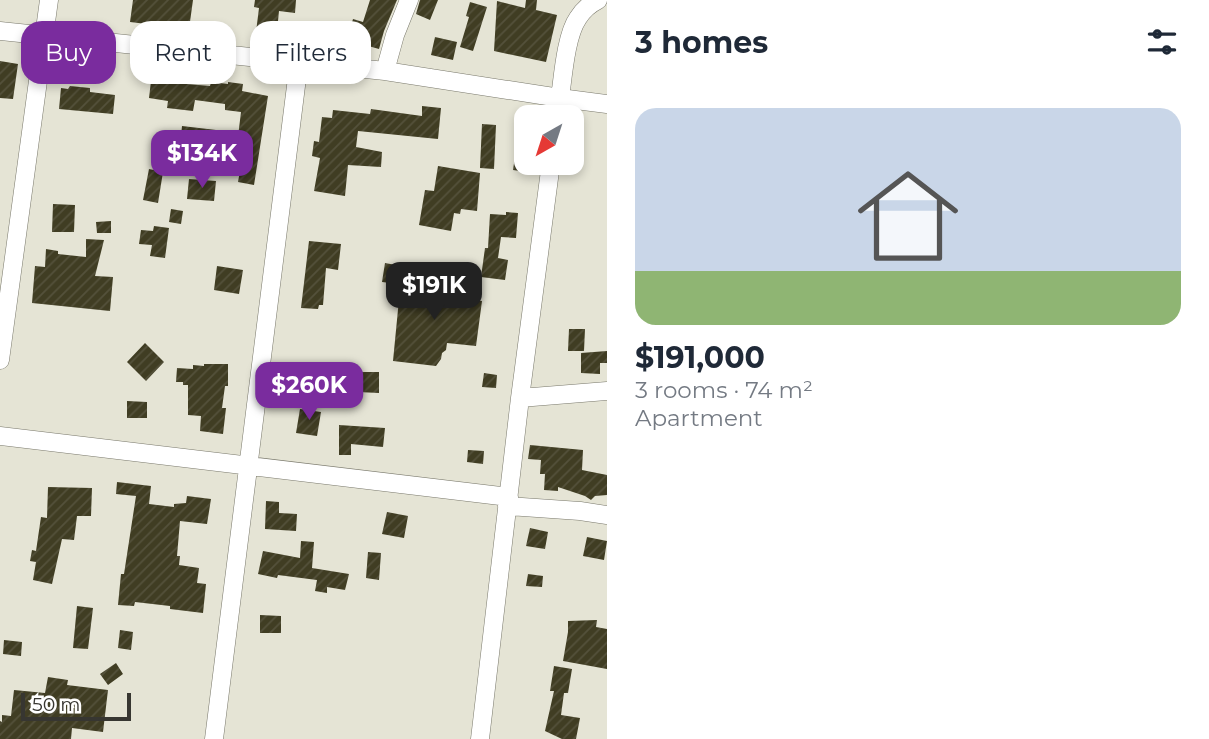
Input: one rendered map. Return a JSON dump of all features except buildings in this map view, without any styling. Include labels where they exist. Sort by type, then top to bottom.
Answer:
[{"type":"street","points":[[46,21],[48,0]]},
{"type":"street","points":[[385,71],[409,0]]},
{"type":"street","points":[[559,105],[571,31],[578,17],[598,0]]},
{"type":"street","points":[[0,31],[21,33]]},
{"type":"street","points":[[116,43],[250,57]]},
{"type":"street","points":[[371,70],[607,104]]},
{"type":"street","points":[[0,360],[37,84]]},
{"type":"street","points":[[214,739],[296,84]]},
{"type":"street","points":[[480,739],[549,175]]},
{"type":"street","points":[[520,398],[607,391]]},
{"type":"street","points":[[0,436],[249,466],[607,515]]}]
